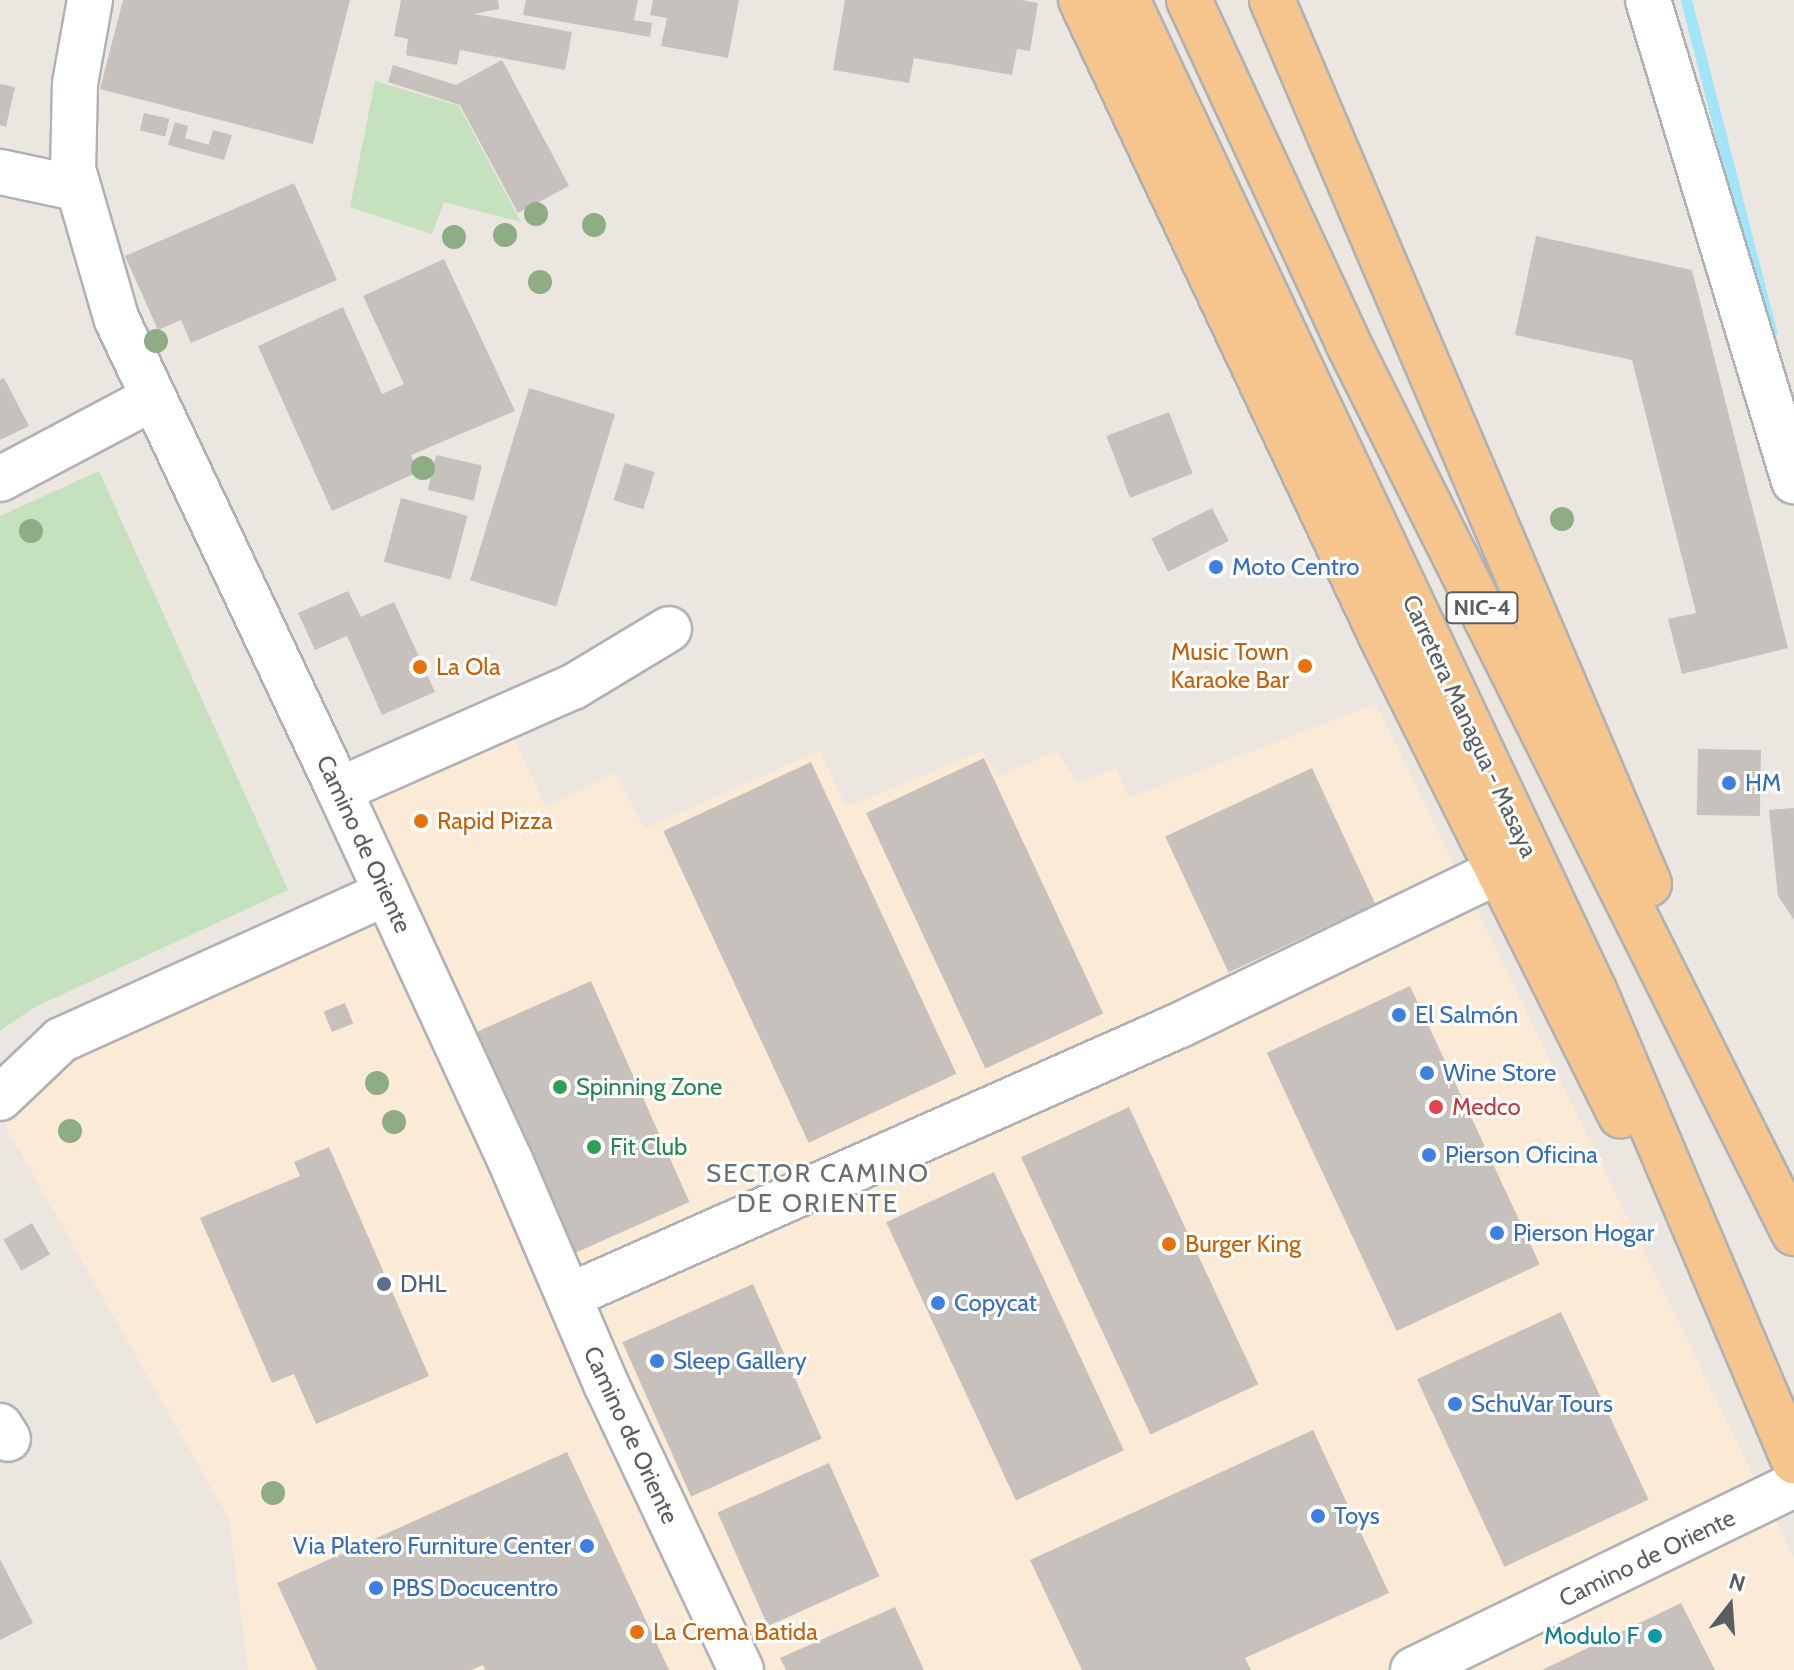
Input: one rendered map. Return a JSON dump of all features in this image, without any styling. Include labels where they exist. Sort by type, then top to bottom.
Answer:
[{"type":"highway","points":[[1081,0],[1496,872],[1584,1050],[1725,1299]]},
{"type":"highway","name":"Carretera Managua - Masaya","points":[[1127,0],[1594,990],[1794,1461]]},
{"type":"highway","name":"NIC-4","points":[[1189,0],[1347,341],[1789,1223]]},
{"type":"highway","points":[[1272,0],[1482,487],[1558,679],[1615,801],[1789,1223]]},
{"type":"street","name":"Camino de Oriente","points":[[90,0],[70,132],[75,188],[117,320],[151,399],[339,790],[741,1670]]},
{"type":"street","points":[[1648,0],[1794,481]]},
{"type":"street","points":[[0,172],[75,188]]},
{"type":"street","points":[[0,479],[151,399]]},
{"type":"street","points":[[339,790],[573,687],[669,629]]},
{"type":"street","points":[[569,1296],[1166,1032],[1496,872]]},
{"type":"street","points":[[0,1098],[61,1040],[386,893]]},
{"type":"street","name":"Camino de Oriente","points":[[1413,1670],[1794,1485]]},
{"type":"shaded area","points":[[1376,704],[1794,1558],[1794,1670],[248,1670],[229,1519],[0,1117],[0,1062],[365,894],[331,809],[510,730],[546,807],[615,773],[645,828],[820,751],[846,807],[983,751],[997,777],[1057,751],[1078,784],[1116,768],[1129,798]]},
{"type":"green space","points":[[375,81],[459,106],[521,222],[444,202],[432,234],[350,207]]},
{"type":"green space","points":[[99,471],[288,890],[33,1008],[0,1031],[0,516]]},
{"type":"building","points":[[123,0],[350,0],[313,144],[100,89]]},
{"type":"building","points":[[401,0],[498,0],[499,9],[474,14],[572,32],[565,70],[460,50],[457,65],[406,55],[408,39],[394,36]]},
{"type":"building","points":[[526,0],[638,0],[634,20],[652,23],[650,37],[523,15]]},
{"type":"building","points":[[653,0],[739,0],[728,58],[661,46],[667,18],[650,15]]},
{"type":"building","points":[[845,0],[1021,0],[1038,3],[1030,51],[1017,49],[1012,75],[914,58],[909,83],[833,70]]},
{"type":"building","points":[[502,60],[569,186],[518,213],[460,105],[388,82],[393,65],[456,85]]},
{"type":"building","points":[[0,84],[15,87],[6,127],[0,125]]},
{"type":"building","points":[[144,113],[169,119],[165,136],[140,131]]},
{"type":"building","points":[[175,122],[188,126],[185,138],[209,145],[213,130],[232,135],[224,160],[168,145]]},
{"type":"building","points":[[294,183],[337,280],[191,343],[181,320],[158,330],[125,256]]},
{"type":"building","points":[[1536,236],[1692,270],[1788,648],[1682,674],[1668,619],[1696,613],[1632,360],[1515,335]]},
{"type":"building","points":[[444,259],[515,411],[411,455],[418,472],[332,511],[258,346],[343,307],[382,394],[404,384],[363,296]]},
{"type":"building","points":[[4,378],[29,426],[0,440],[0,380]]},
{"type":"building","points":[[529,388],[615,414],[556,607],[470,580]]},
{"type":"building","points":[[1169,412],[1193,474],[1130,498],[1106,436]]},
{"type":"building","points":[[436,455],[482,466],[474,501],[428,490]]},
{"type":"building","points":[[625,463],[655,472],[643,509],[614,500]]},
{"type":"building","points":[[401,498],[468,516],[451,580],[384,562]]},
{"type":"building","points":[[1212,508],[1229,541],[1168,572],[1151,539]]},
{"type":"building","points":[[348,591],[361,617],[394,602],[435,692],[382,715],[347,636],[315,650],[298,613]]},
{"type":"building","name":"HM","points":[[1698,749],[1761,750],[1760,816],[1697,815]]},
{"type":"building","points":[[984,758],[1103,1014],[985,1069],[866,813]]},
{"type":"building","points":[[811,762],[956,1074],[809,1143],[663,831]]},
{"type":"building","points":[[1312,768],[1375,904],[1229,972],[1165,836]]},
{"type":"building","points":[[1794,808],[1794,920],[1778,896],[1769,810]]},
{"type":"building","points":[[591,981],[689,1202],[572,1255],[473,1033]]},
{"type":"building","points":[[1410,986],[1540,1264],[1397,1331],[1267,1053]]},
{"type":"building","points":[[345,1003],[353,1023],[332,1032],[324,1012]]},
{"type":"building","points":[[1129,1107],[1258,1384],[1150,1435],[1021,1157]]},
{"type":"building","points":[[329,1147],[429,1376],[316,1424],[294,1374],[272,1383],[200,1218],[300,1176],[294,1162]]},
{"type":"building","points":[[994,1172],[1124,1450],[1016,1501],[886,1222]]},
{"type":"building","points":[[32,1223],[50,1254],[21,1271],[3,1240]]},
{"type":"building","points":[[753,1284],[822,1438],[691,1497],[622,1342]]},
{"type":"building","points":[[1561,1312],[1648,1500],[1504,1567],[1417,1379]]},
{"type":"building","points":[[1313,1430],[1389,1593],[1245,1658],[1251,1670],[1082,1670],[1030,1560]]},
{"type":"building","points":[[567,1452],[669,1670],[485,1670],[483,1665],[471,1670],[317,1670],[277,1583]]},
{"type":"building","points":[[829,1463],[879,1576],[768,1626],[718,1513]]},
{"type":"building","points":[[0,1559],[33,1623],[0,1640]]},
{"type":"building","name":"Modulo F","points":[[1681,1603],[1715,1670],[1542,1670]]},
{"type":"building","points":[[895,1607],[924,1670],[786,1670],[780,1658]]},
{"type":"waterway","points":[[1686,0],[1771,332]]},
{"type":"place","name":"Moto Centro","points":[[1216,567]]},
{"type":"place","name":"Music Town Karaoke Bar","points":[[1305,666]]},
{"type":"place","name":"La Ola","points":[[420,667]]},
{"type":"place","name":"HM","points":[[1729,783]]},
{"type":"place","name":"Rapid Pizza","points":[[421,821]]},
{"type":"place","name":"El Salmón","points":[[1399,1015]]},
{"type":"place","name":"Wine Store","points":[[1427,1073]]},
{"type":"place","name":"Spinning Zone","points":[[560,1087]]},
{"type":"place","name":"Medco","points":[[1436,1107]]},
{"type":"place","name":"Fit Club","points":[[594,1147]]},
{"type":"place","name":"Pierson Oficina","points":[[1429,1155]]},
{"type":"place","name":"Pierson Hogar","points":[[1497,1233]]},
{"type":"place","name":"Burger King","points":[[1169,1244]]},
{"type":"place","name":"DHL","points":[[384,1284]]},
{"type":"place","name":"Copycat","points":[[938,1303]]},
{"type":"place","name":"Sleep Gallery","points":[[657,1361]]},
{"type":"place","name":"SchuVar Tours","points":[[1455,1404]]},
{"type":"place","name":"Toys","points":[[1318,1516]]},
{"type":"place","name":"Via Platero Furniture Center","points":[[587,1546]]},
{"type":"place","name":"PBS Docucentro","points":[[376,1588]]},
{"type":"place","name":"La Crema Batida","points":[[637,1632]]},
{"type":"place","name":"Modulo F","points":[[1655,1636]]},
{"type":"district","name":"SECTOR CAMINO DE ORIENTE","points":[[818,1189]]}]
